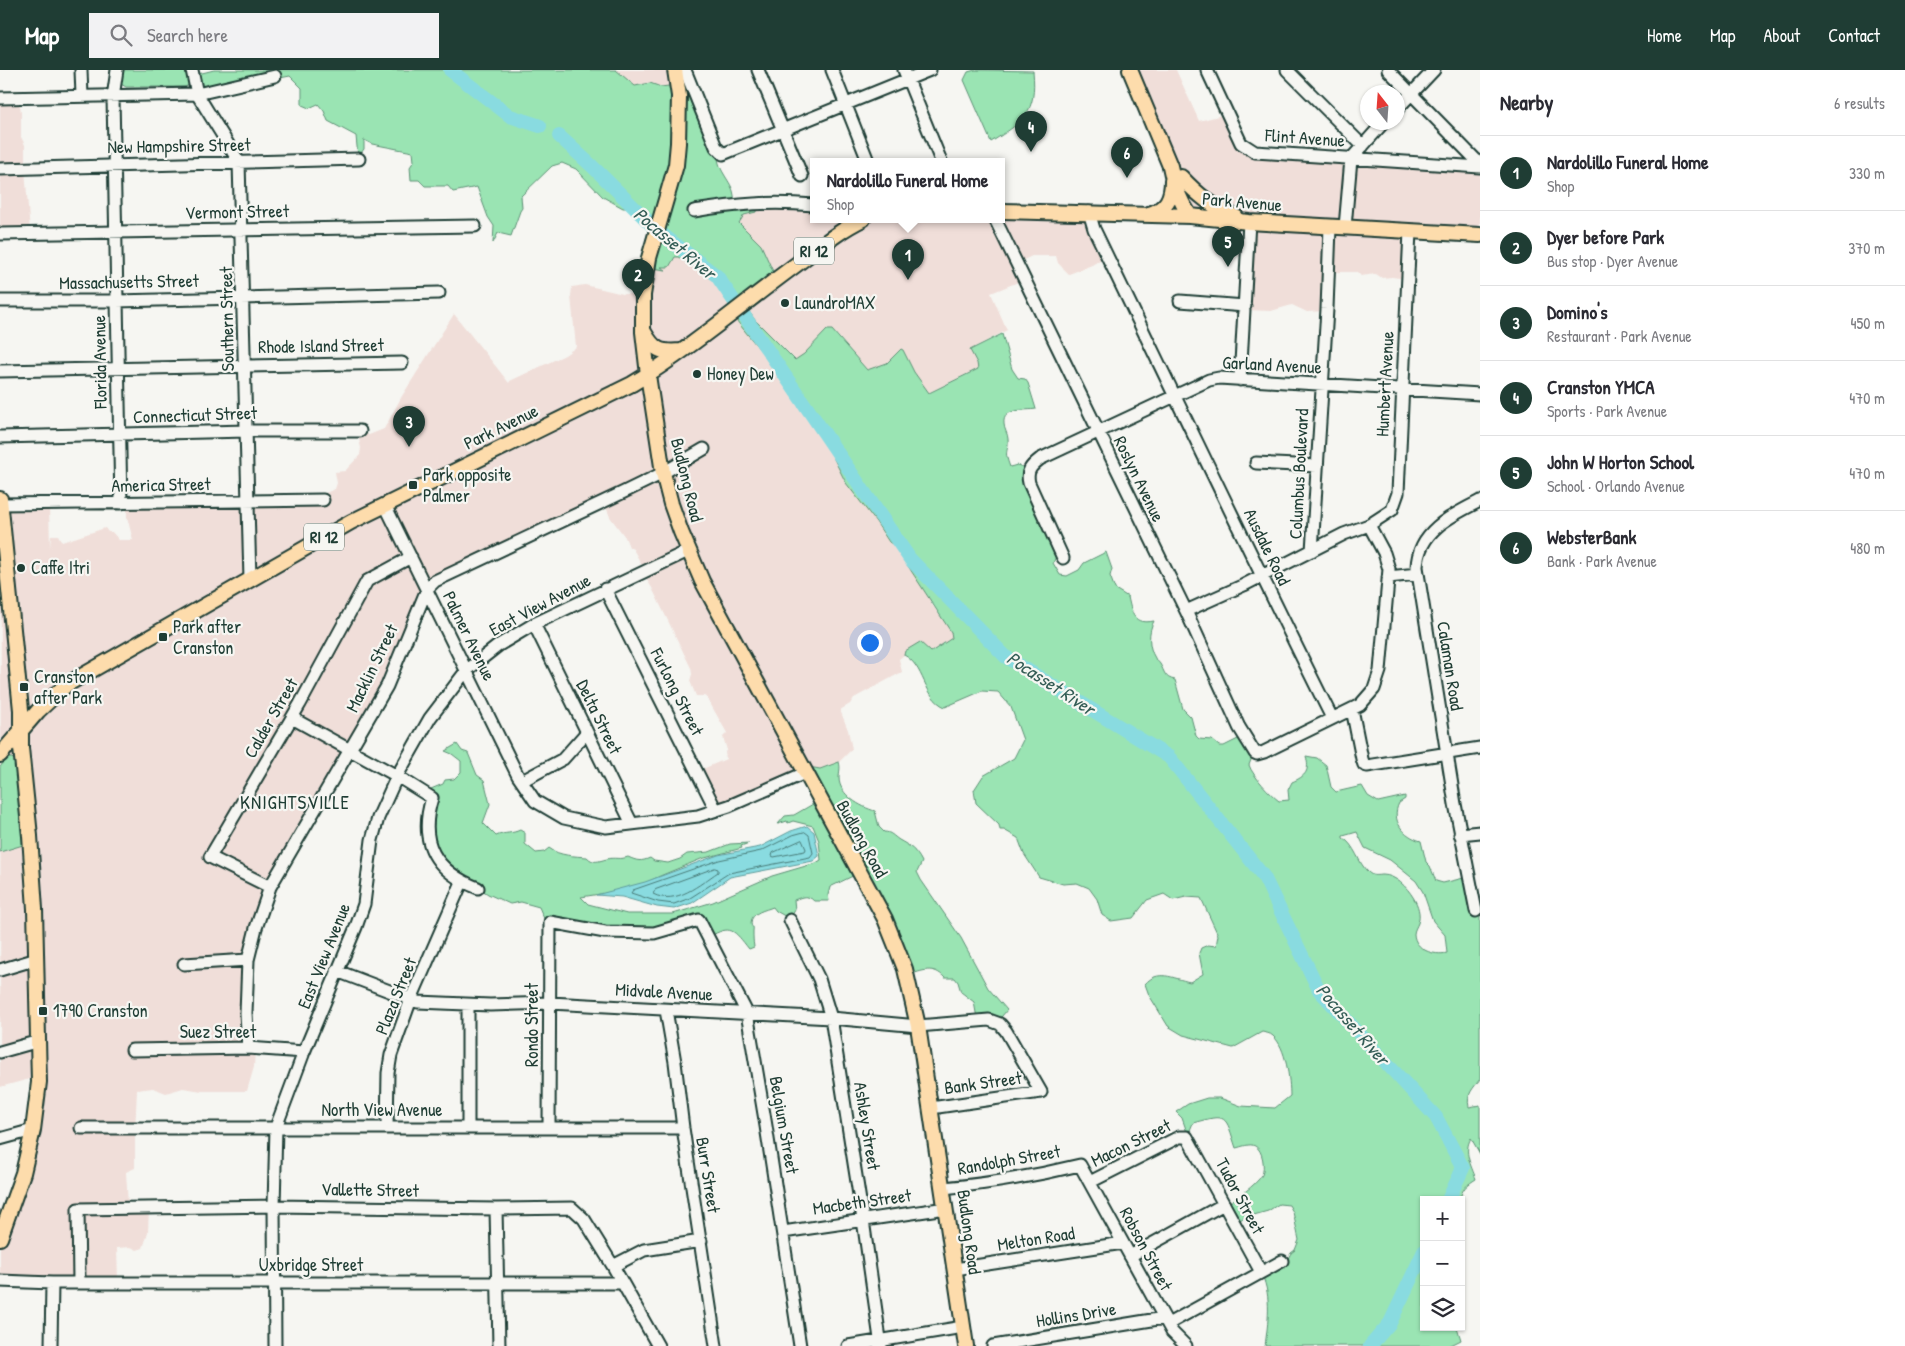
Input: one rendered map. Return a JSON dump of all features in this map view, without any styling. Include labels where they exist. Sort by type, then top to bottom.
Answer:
[{"type":"main road","name":"Budlong Road","points":[[675,70],[678,96],[676,165],[653,244],[643,295],[643,332],[663,473],[671,504],[688,551],[719,615],[890,931],[909,981],[931,1108],[966,1346]]},
{"type":"main road","points":[[1130,70],[1174,173],[1187,189],[1191,204],[1190,216]]},
{"type":"main road","points":[[1145,215],[1157,212],[1171,196],[1174,173]]},
{"type":"main road","points":[[1174,173],[1210,204],[1249,222]]},
{"type":"main road","name":"Park Avenue","points":[[1005,211],[1190,216],[1249,222],[1480,235]]},
{"type":"main road","name":"Park Avenue","points":[[21,732],[47,701],[66,685],[331,533],[648,375],[851,223]]},
{"type":"main road","points":[[643,332],[650,344],[658,350],[669,352],[681,351]]},
{"type":"main road","points":[[0,499],[5,607],[21,710],[37,959],[39,1041],[38,1096],[33,1130],[23,1173],[3,1224],[0,1238]]},
{"type":"main road","name":"RI 12","points":[[0,755],[21,732]]},
{"type":"street","points":[[81,70],[82,96]]},
{"type":"street","name":"Florida Avenue","points":[[117,70],[114,95],[114,165],[121,503]]},
{"type":"street","name":"Southern Street","points":[[192,70],[197,94],[239,162],[246,365],[250,580]]},
{"type":"street","points":[[684,70],[718,152],[723,154],[846,104],[906,74],[930,70]]},
{"type":"street","points":[[758,70],[802,176]]},
{"type":"street","points":[[832,70],[867,158]]},
{"type":"street","name":"Flint Avenue","points":[[1207,70],[1241,143],[1255,152],[1480,165]]},
{"type":"street","points":[[1287,70],[1363,146]]},
{"type":"street","points":[[1388,70],[1480,165]]},
{"type":"street","points":[[1405,100],[1434,70]]},
{"type":"street","points":[[906,74],[940,158]]},
{"type":"street","points":[[0,98],[197,94],[275,76]]},
{"type":"street","points":[[1344,227],[1351,159],[1377,130]]},
{"type":"street","name":"New Hampshire Street","points":[[0,169],[359,159]]},
{"type":"street","points":[[694,211],[740,204],[810,205]]},
{"type":"street","name":"Ausdale Road","points":[[1089,212],[1094,229],[1261,577],[1332,718]]},
{"type":"street","points":[[1240,380],[1249,222]]},
{"type":"street","name":"Roslyn Avenue","points":[[997,223],[1186,612],[1239,727],[1254,753],[1264,752],[1332,718]]},
{"type":"street","name":"Vermont Street","points":[[0,234],[475,226]]},
{"type":"street","name":"Columbus Boulevard","points":[[1330,226],[1312,550],[1344,534],[1369,525]]},
{"type":"street","name":"Humbert Avenue","points":[[1369,525],[1392,510],[1396,500],[1410,231]]},
{"type":"street","name":"Massachusetts Street","points":[[0,301],[116,301],[439,293]]},
{"type":"street","points":[[1180,301],[1245,306]]},
{"type":"street","name":"Rhode Island Street","points":[[0,370],[402,363]]},
{"type":"street","name":"Garland Avenue","points":[[1063,558],[1029,483],[1027,474],[1032,465],[1040,459],[1210,380],[1219,378],[1480,394]]},
{"type":"street","name":"Connecticut Street","points":[[0,438],[246,431],[360,430]]},
{"type":"street","points":[[427,589],[435,581],[663,473],[704,449]]},
{"type":"street","points":[[1256,463],[1317,466]]},
{"type":"street","name":"America Street","points":[[0,504],[323,500]]},
{"type":"street","name":"Calaman Road","points":[[1476,911],[1460,834],[1417,558],[1421,545],[1430,532],[1456,513],[1480,501]]},
{"type":"street","name":"Palmer Avenue","points":[[385,505],[466,671],[522,781],[535,800],[564,818],[606,827],[698,816],[729,806],[806,773]]},
{"type":"street","points":[[1332,718],[1360,705],[1368,697],[1378,681],[1389,569],[1384,553],[1369,525]]},
{"type":"street","points":[[1186,612],[1261,577],[1312,550]]},
{"type":"street","name":"East View Avenue","points":[[275,1346],[274,1206],[276,1127],[364,904],[372,840],[378,818],[397,776],[430,718],[466,671],[499,645],[534,624],[688,551]]},
{"type":"street","name":"Calder Street","points":[[270,888],[210,857],[292,718],[367,581],[412,557]]},
{"type":"street","points":[[1388,577],[1418,574]]},
{"type":"street","name":"Macklin Street","points":[[248,1048],[246,1013],[248,960],[256,928],[270,888],[348,750],[387,686],[427,589]]},
{"type":"street","name":"Furlong Street","points":[[605,590],[716,810]]},
{"type":"street","name":"Delta Street","points":[[534,624],[632,824]]},
{"type":"street","points":[[1352,709],[1364,765],[1370,766],[1480,748]]},
{"type":"street","points":[[292,718],[397,776],[432,798],[427,814],[427,832],[430,846],[438,864],[462,882],[478,888]]},
{"type":"street","points":[[522,781],[563,759],[587,732]]},
{"type":"street","points":[[1460,834],[1480,832]]},
{"type":"street","name":"Plaza Street","points":[[387,1128],[388,1073],[391,1055],[411,999],[462,882]]},
{"type":"street","name":"Rondo Street","points":[[549,1128],[550,922],[605,932],[654,934],[699,920]]},
{"type":"street","name":"Belgium Street","points":[[699,920],[747,1013],[800,1346]]},
{"type":"street","name":"Ashley Street","points":[[790,920],[819,979],[831,1018],[881,1344]]},
{"type":"street","points":[[0,970],[37,959]]},
{"type":"street","points":[[184,964],[248,960]]},
{"type":"street","name":"Midvale Avenue","points":[[337,970],[418,1002],[468,1005],[550,1003],[831,1018],[918,1026],[980,1020],[994,1021],[1006,1031],[1041,1092]]},
{"type":"street","points":[[468,1005],[468,1128]]},
{"type":"street","name":"Burr Street","points":[[666,1010],[716,1346]]},
{"type":"street","points":[[0,1052],[39,1041]]},
{"type":"street","name":"Suez Street","points":[[132,1050],[248,1048],[304,1052]]},
{"type":"street","name":"Bank Street","points":[[931,1108],[1041,1092]]},
{"type":"street","name":"North View Avenue","points":[[81,1128],[683,1128]]},
{"type":"street","points":[[0,1139],[33,1130]]},
{"type":"street","name":"Macon Street","points":[[1090,1182],[1179,1137],[1187,1137]]},
{"type":"street","name":"Tudor Street","points":[[1187,1137],[1261,1272]]},
{"type":"street","name":"Randolph Street","points":[[943,1188],[992,1182],[1080,1165]]},
{"type":"street","name":"Robson Street","points":[[1080,1165],[1166,1321],[1176,1337],[1186,1346]]},
{"type":"street","points":[[1130,1256],[1224,1204]]},
{"type":"street","name":"Vallette Street","points":[[79,1282],[78,1209],[274,1206],[496,1209],[572,1208],[584,1219],[658,1346]]},
{"type":"street","name":"Macbeth Street","points":[[783,1232],[946,1208]]},
{"type":"street","points":[[496,1209],[499,1346]]},
{"type":"street","points":[[613,1266],[644,1250],[701,1241]]},
{"type":"street","name":"Melton Road","points":[[955,1269],[1123,1243]]},
{"type":"street","name":"Hollins Drive","points":[[993,1346],[1166,1321],[1282,1261]]},
{"type":"street","name":"Uxbridge Street","points":[[0,1281],[52,1283],[622,1283]]},
{"type":"street","points":[[51,1346],[52,1283]]},
{"type":"street","points":[[848,1346],[881,1344],[963,1327]]},
{"type":"shaded area","points":[[615,70],[675,70],[676,85],[661,87],[650,83],[634,86]]},
{"type":"shaded area","points":[[1131,70],[1176,70],[1199,121],[1226,114],[1247,147],[1480,166],[1480,236],[1415,232],[1407,279],[1382,278],[1376,274],[1361,276],[1357,272],[1330,272],[1326,311],[1307,312],[1292,305],[1271,311],[1246,310],[1251,223],[1170,218],[1173,193]]},
{"type":"shaded area","points":[[0,97],[19,98],[21,137],[25,145],[30,232],[0,234]]},
{"type":"shaded area","points":[[810,204],[810,223],[1005,223],[1005,210],[1086,214],[1106,256],[1092,265],[1069,274],[1058,263],[1056,256],[1032,256],[1017,263],[1023,280],[991,293],[1007,330],[970,350],[978,369],[928,393],[901,349],[887,363],[867,370],[837,335],[796,360],[755,320],[746,308],[776,278],[761,245],[739,223],[744,215],[756,206]]},
{"type":"shaded area","points":[[675,257],[708,272],[722,274],[726,289],[723,296],[735,312],[732,315],[793,391],[823,437],[846,483],[889,542],[895,546],[951,632],[952,638],[931,652],[905,651],[904,655],[899,659],[902,672],[854,698],[850,704],[840,710],[848,730],[852,749],[839,762],[820,769],[803,766],[805,771],[716,809],[698,771],[726,759],[725,752],[727,750],[723,737],[727,733],[707,698],[696,696],[690,681],[691,668],[652,588],[642,572],[644,569],[633,549],[629,547],[625,537],[610,517],[604,502],[434,581],[388,682],[351,746],[256,926],[246,1009],[255,1050],[254,1067],[247,1091],[202,1091],[183,1088],[166,1093],[153,1088],[137,1090],[135,1168],[126,1172],[128,1206],[149,1208],[148,1233],[143,1248],[137,1250],[131,1247],[117,1248],[118,1281],[0,1281],[0,1239],[8,1217],[37,1077],[0,1087],[1,505],[49,504],[50,547],[51,535],[58,535],[62,542],[105,528],[108,532],[112,532],[119,540],[133,540],[127,517],[127,503],[319,499],[323,494],[335,489],[337,483],[335,472],[345,471],[360,455],[361,448],[357,431],[359,430],[369,435],[384,429],[402,396],[454,314],[509,383],[565,355],[576,347],[571,296],[572,287],[585,285],[623,294],[642,294],[649,269],[660,266]]},
{"type":"green space","points":[[120,70],[187,70],[191,84],[185,87],[126,87],[119,83]]},
{"type":"green space","points":[[214,70],[616,70],[635,86],[650,83],[661,87],[676,85],[685,70],[719,152],[718,161],[732,188],[735,202],[756,206],[756,212],[744,215],[739,223],[761,245],[776,278],[746,307],[755,320],[795,360],[804,354],[827,330],[832,330],[867,370],[887,363],[901,349],[903,350],[914,372],[929,393],[978,369],[970,350],[1002,334],[1012,369],[1018,378],[1025,379],[1028,383],[1036,409],[1011,412],[1004,419],[1008,439],[1007,457],[1010,467],[1017,465],[1029,469],[1060,548],[1053,563],[1060,575],[1067,576],[1079,570],[1084,563],[1106,552],[1112,569],[1110,576],[1115,589],[1128,597],[1132,613],[1138,620],[1154,621],[1151,629],[1151,649],[1156,661],[1167,676],[1175,680],[1183,709],[1191,717],[1196,736],[1199,739],[1212,740],[1219,746],[1224,746],[1244,736],[1254,752],[1249,765],[1251,769],[1262,784],[1279,801],[1289,800],[1288,790],[1292,782],[1301,778],[1306,772],[1306,756],[1317,758],[1326,765],[1331,787],[1336,792],[1362,786],[1368,796],[1378,802],[1405,796],[1405,799],[1399,803],[1397,810],[1398,822],[1404,832],[1421,841],[1426,862],[1430,866],[1436,881],[1443,883],[1468,877],[1480,913],[1480,1079],[1471,1092],[1468,1102],[1469,1107],[1480,1105],[1480,1154],[1471,1138],[1468,1153],[1476,1179],[1463,1190],[1461,1196],[1420,1196],[1420,1331],[1458,1331],[1461,1340],[1449,1346],[1265,1346],[1268,1301],[1262,1275],[1286,1262],[1295,1250],[1299,1240],[1293,1212],[1289,1205],[1279,1204],[1268,1211],[1243,1218],[1236,1223],[1225,1205],[1240,1196],[1262,1175],[1263,1163],[1260,1151],[1253,1145],[1236,1148],[1230,1129],[1224,1119],[1213,1118],[1193,1123],[1188,1135],[1182,1118],[1176,1112],[1188,1104],[1207,1098],[1220,1098],[1241,1106],[1275,1108],[1290,1096],[1288,1073],[1281,1048],[1272,1035],[1262,1032],[1233,1048],[1183,1035],[1168,1026],[1149,995],[1145,984],[1155,977],[1166,976],[1190,982],[1203,974],[1199,953],[1201,948],[1208,945],[1216,946],[1218,935],[1201,898],[1186,897],[1173,900],[1164,894],[1147,900],[1133,918],[1111,921],[1102,915],[1097,899],[1089,888],[1077,883],[1063,884],[1039,877],[1024,854],[1018,838],[1004,830],[1000,830],[999,825],[976,803],[974,790],[983,776],[1014,758],[1023,740],[1011,707],[998,692],[982,691],[945,707],[932,696],[916,666],[904,655],[905,651],[920,642],[931,652],[952,638],[951,632],[895,546],[889,542],[846,483],[823,437],[793,391],[732,315],[735,311],[723,296],[726,289],[724,280],[718,280],[678,257],[675,257],[669,267],[661,267],[666,270],[652,268],[662,221],[644,216],[634,208],[623,208],[603,197],[576,169],[562,163],[552,166],[521,196],[522,208],[511,236],[498,233],[493,243],[494,226],[488,217],[477,187],[453,192],[448,186],[425,186],[419,180],[411,180],[410,167],[414,161],[413,152],[372,144],[364,140],[364,149],[358,157],[356,136],[328,121],[324,111],[318,104],[309,108],[302,105],[302,88],[290,76],[280,78],[275,76],[199,93],[194,75]],"holes":[[[1357,832],[1365,848],[1390,860],[1416,881],[1423,892],[1433,921],[1445,935],[1447,953],[1436,954],[1421,948],[1415,940],[1414,934],[1419,920],[1419,913],[1410,893],[1400,882],[1392,877],[1370,874],[1343,836]]]},
{"type":"green space","points":[[975,70],[1033,71],[1033,97],[1026,114],[1012,128],[991,142],[964,80],[968,72]]},
{"type":"green space","points":[[457,744],[462,751],[468,753],[477,775],[484,780],[490,804],[483,823],[496,836],[520,830],[525,833],[525,844],[536,853],[544,852],[549,848],[562,854],[587,857],[594,861],[628,857],[639,860],[650,858],[654,861],[668,863],[680,859],[687,854],[709,852],[730,844],[749,843],[741,846],[742,848],[701,859],[632,889],[581,897],[588,904],[627,914],[673,914],[713,902],[772,876],[821,860],[819,841],[813,826],[793,821],[778,824],[785,816],[794,815],[820,800],[803,766],[820,769],[839,762],[840,784],[847,795],[863,807],[875,811],[879,827],[884,832],[890,833],[915,851],[922,862],[917,872],[921,880],[961,938],[988,988],[1007,1010],[997,1022],[977,1018],[974,1002],[961,992],[955,978],[945,978],[932,970],[908,975],[859,873],[830,887],[829,901],[814,901],[807,897],[794,900],[795,910],[790,919],[776,911],[773,907],[753,916],[751,923],[754,947],[749,949],[740,937],[732,931],[722,931],[709,937],[700,921],[651,933],[548,923],[545,921],[539,907],[521,902],[510,904],[488,894],[436,859],[426,791],[443,784],[445,780],[454,779],[461,772],[461,761],[445,751]]},
{"type":"green space","points":[[7,758],[12,758],[15,761],[23,845],[0,852],[0,767]]},
{"type":"water","points":[[807,826],[814,832],[819,856],[813,861],[730,877],[692,903],[674,909],[657,907],[622,897],[596,895],[645,882],[718,855],[760,847],[791,831]]},
{"type":"waterway","name":"Pocasset River","points":[[450,70],[510,116],[540,126]]},
{"type":"waterway","name":"Pocasset River","points":[[559,136],[658,231],[717,276],[910,559],[1006,657],[1169,757],[1264,877],[1319,990],[1436,1117],[1463,1168],[1450,1196]]},
{"type":"waterway","name":"Pocasset River","points":[[1370,1346],[1390,1323],[1420,1259]]},
{"type":"place","name":"Cranston YMCA","points":[[1031,152]]},
{"type":"place","name":"WebsterBank","points":[[1127,178]]},
{"type":"place","name":"John W Horton School","points":[[1228,267]]},
{"type":"place","name":"Nardolillo Funeral Home","points":[[908,280]]},
{"type":"place","name":"Dyer before Park","points":[[638,300]]},
{"type":"place","name":"LaundroMAX","points":[[785,303]]},
{"type":"place","name":"Honey Dew","points":[[697,374]]},
{"type":"place","name":"Domino's","points":[[409,447]]},
{"type":"place","name":"Park opposite Palmer","points":[[413,485]]},
{"type":"place","name":"Caffe Itri","points":[[21,568]]},
{"type":"place","name":"Park after Cranston","points":[[163,637]]},
{"type":"place","name":"Cranston after Park","points":[[24,687]]},
{"type":"place","name":"1790 Cranston","points":[[43,1011]]},
{"type":"district","name":"KNIGHTSVILLE","points":[[295,802]]}]
